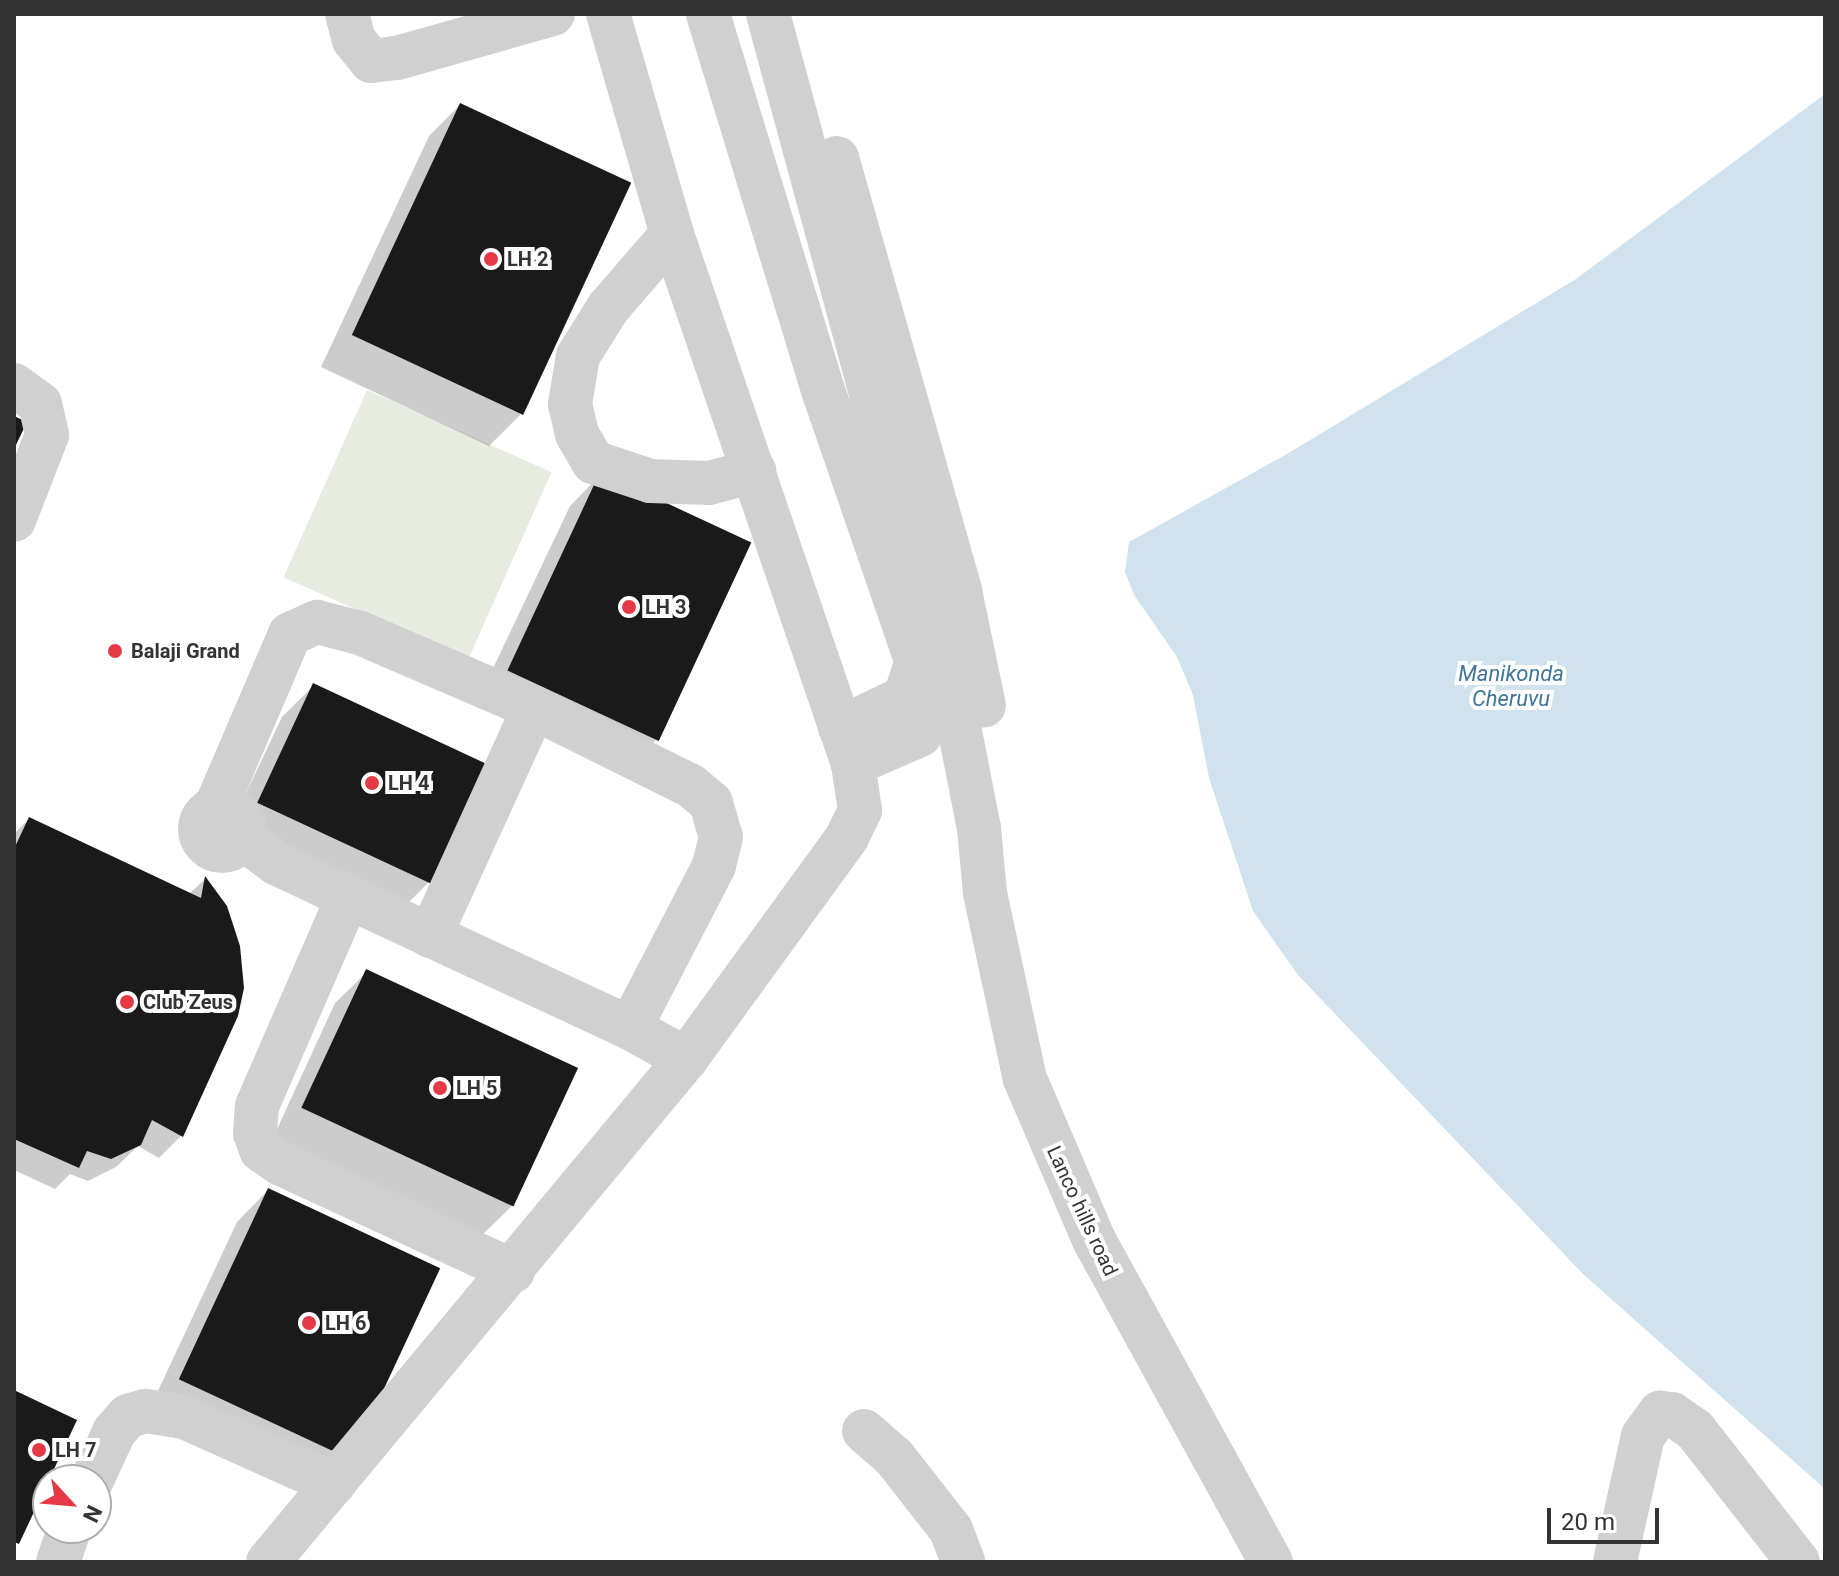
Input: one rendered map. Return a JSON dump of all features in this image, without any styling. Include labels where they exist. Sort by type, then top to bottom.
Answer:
[{"type":"street","points":[[347,14],[354,40],[371,61],[397,58],[553,14]]},
{"type":"street","points":[[268,1562],[513,1271],[686,1059],[855,824],[860,810],[847,746],[672,234],[608,14]]},
{"type":"street","points":[[708,14],[823,390],[950,761]]},
{"type":"street","points":[[768,14],[880,370]]},
{"type":"street","points":[[797,14],[880,370]]},
{"type":"street","points":[[672,234],[608,308],[578,356],[570,404],[577,434],[593,462],[650,481],[709,483],[754,471]]},
{"type":"street","points":[[823,390],[880,370]]},
{"type":"street","name":"Lanco hills road","points":[[880,370],[960,591],[997,770],[979,828],[985,893],[1025,1079],[1057,1161],[1198,1437],[1271,1562]]},
{"type":"street","points":[[14,385],[40,404],[47,435],[14,520]]},
{"type":"street","points":[[630,1028],[714,866],[721,837],[711,803],[691,786],[534,708],[360,633],[332,623],[302,624],[290,634],[228,823],[276,863],[630,1028],[686,1059]]},
{"type":"street","points":[[847,746],[905,697],[916,663]]},
{"type":"street","points":[[847,746],[920,735],[930,704]]},
{"type":"street","points":[[430,936],[534,708]]},
{"type":"street","points":[[348,897],[257,1106],[255,1133],[261,1150],[281,1164],[513,1271]]},
{"type":"street","points":[[99,1464],[114,1432],[128,1416],[146,1411],[184,1417],[334,1484]]},
{"type":"street","points":[[1615,1562],[1643,1436],[1660,1413],[1683,1420],[1695,1430],[1798,1562]]},
{"type":"street","points":[[864,1431],[894,1457],[951,1530],[963,1562]]},
{"type":"shaded area","points":[[367,390],[552,472],[468,659],[284,577]]},
{"type":"water","name":"Manikonda Cheruvu","points":[[1825,94],[1825,1489],[1583,1274],[1298,975],[1253,911],[1209,778],[1193,695],[1177,657],[1134,595],[1125,572],[1129,542],[1287,454],[1576,279]]},
{"type":"building","name":"LH 2","points":[[460,103],[631,183],[523,415],[352,335]]},
{"type":"building","points":[[14,416],[27,422],[14,449]]},
{"type":"building","name":"LH 3","points":[[600,472],[751,543],[659,741],[507,670]]},
{"type":"building","name":"LH 4","points":[[313,683],[487,764],[431,884],[257,803]]},
{"type":"building","name":"Club Zeus","points":[[29,817],[201,898],[205,876],[227,906],[240,946],[244,988],[238,1016],[183,1137],[152,1120],[141,1145],[111,1159],[87,1151],[79,1168],[14,1139],[14,849]]},
{"type":"building","name":"LH 5","points":[[366,969],[578,1068],[513,1207],[301,1108]]},
{"type":"building","name":"LH 6","points":[[268,1188],[440,1268],[351,1460],[179,1379]]},
{"type":"building","name":"LH 7","points":[[14,1390],[77,1420],[56,1464],[32,1464],[32,1516],[19,1544],[14,1542]]},
{"type":"place","name":"LH 2","points":[[491,259]]},
{"type":"place","name":"LH 3","points":[[629,607]]},
{"type":"place","name":"Balaji Grand","points":[[115,651]]},
{"type":"place","name":"LH 4","points":[[372,783]]},
{"type":"place","name":"Club Zeus","points":[[127,1002]]},
{"type":"place","name":"LH 5","points":[[440,1088]]},
{"type":"place","name":"LH 6","points":[[309,1323]]},
{"type":"place","name":"LH 7","points":[[39,1450]]}]
